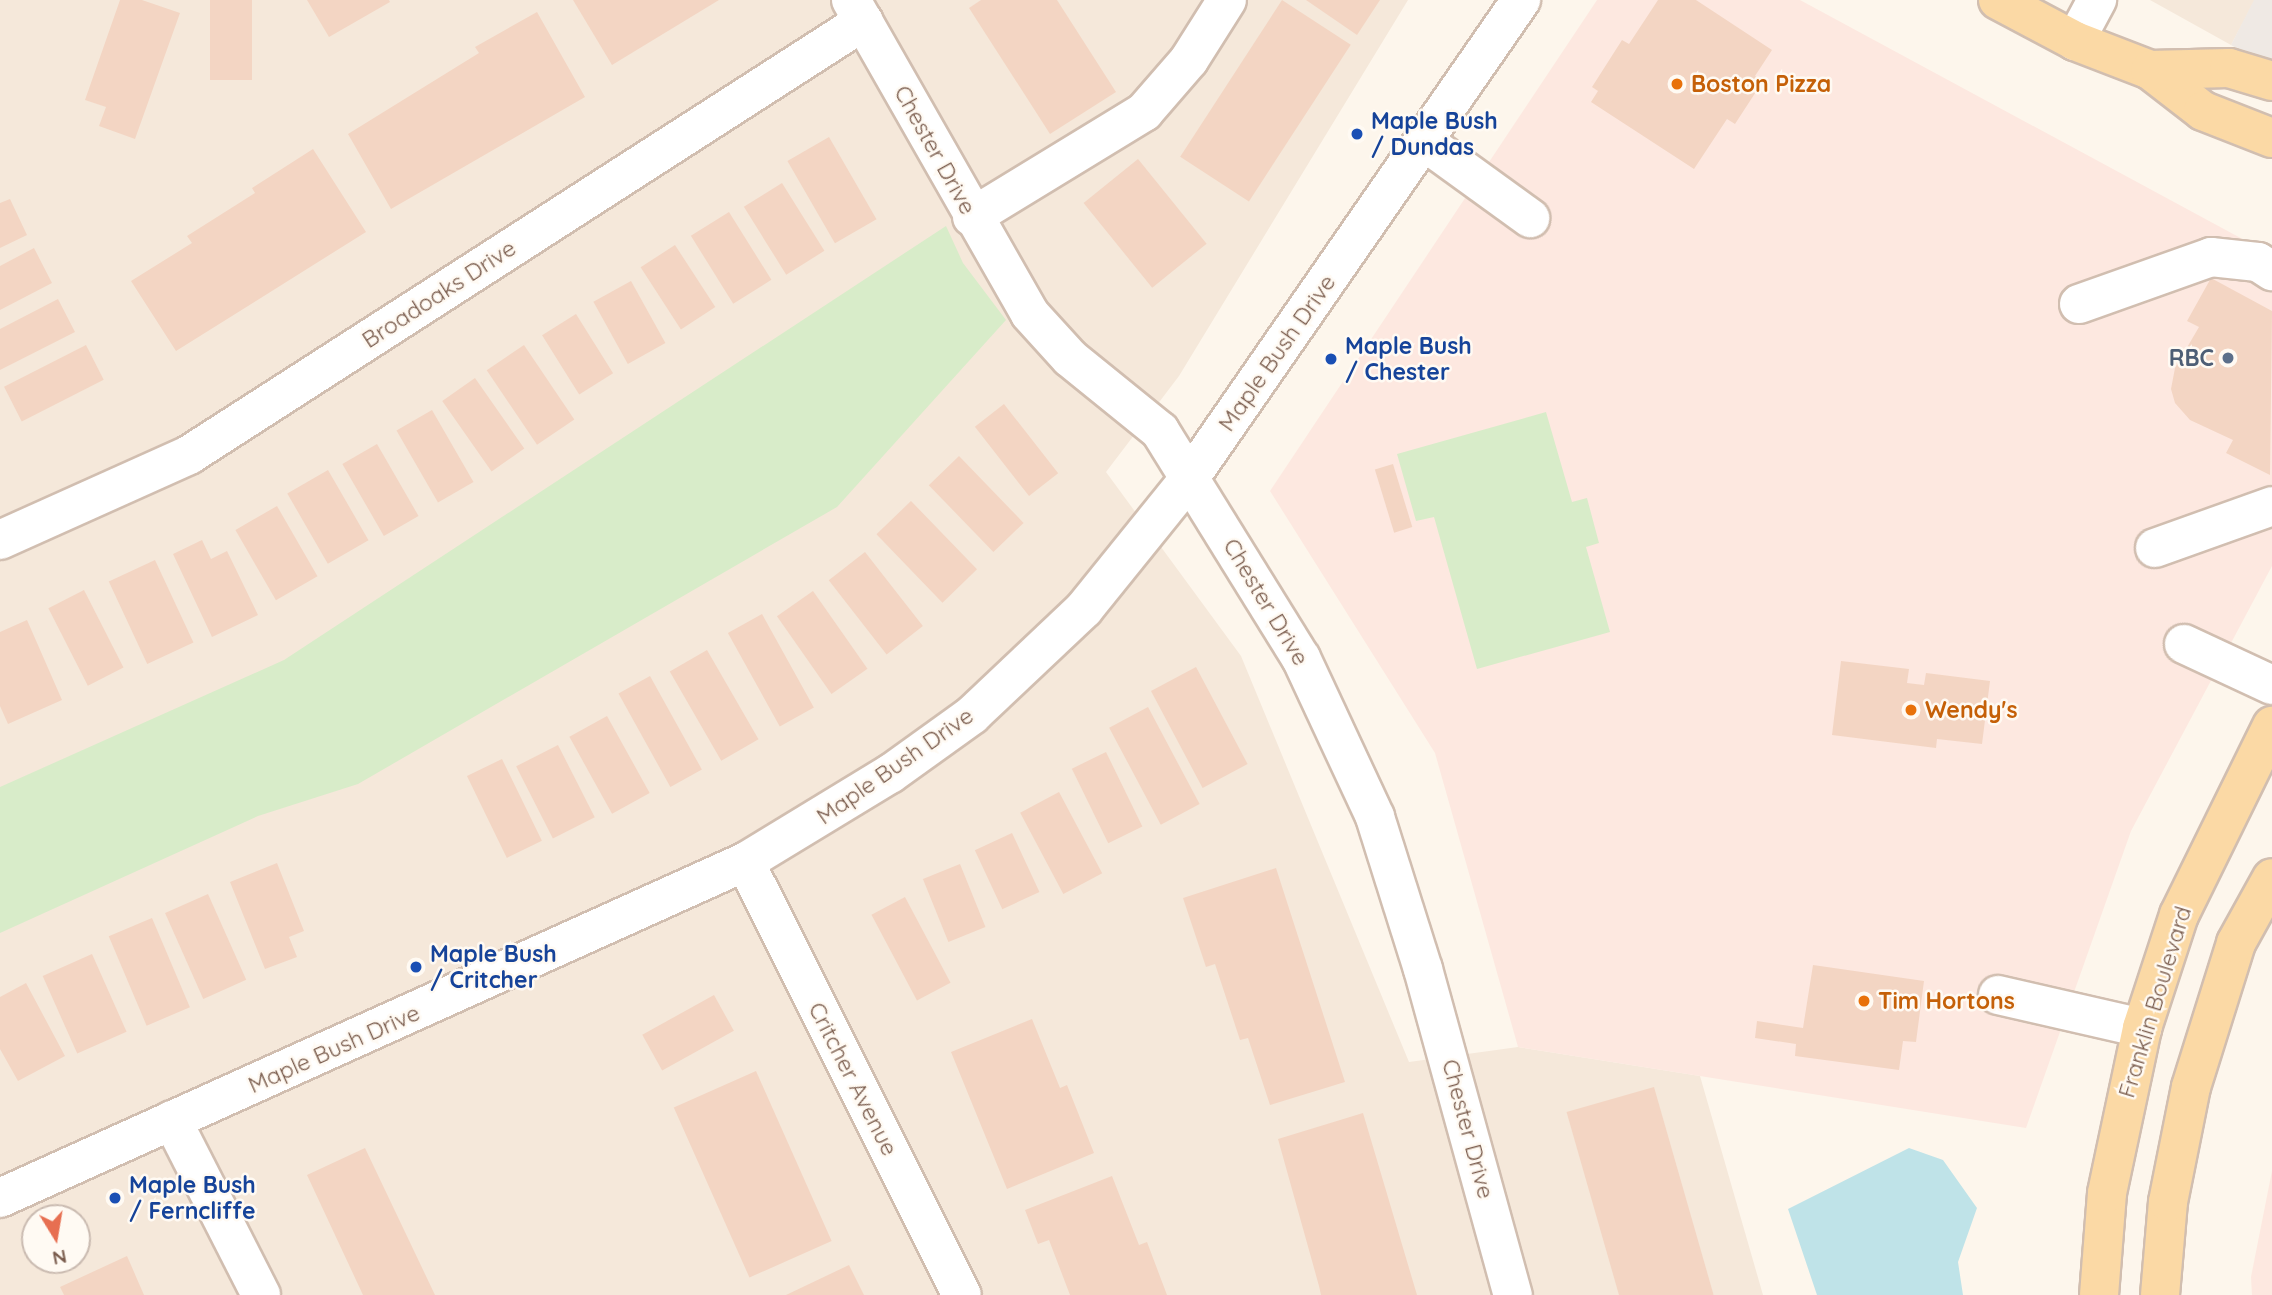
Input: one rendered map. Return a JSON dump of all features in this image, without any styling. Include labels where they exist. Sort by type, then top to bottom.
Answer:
[{"type":"main road","points":[[1998,0],[2075,41],[2150,70],[2203,111],[2272,138]]},
{"type":"main road","points":[[2150,70],[2229,68],[2272,81]]},
{"type":"main road","name":"Franklin Boulevard","points":[[2099,1295],[2111,1171],[2142,1028],[2179,915],[2272,726]]},
{"type":"main road","points":[[2160,1295],[2168,1202],[2194,1075],[2236,943],[2272,878]]},
{"type":"street","points":[[972,218],[1144,112],[1189,60],[1227,0]]},
{"type":"street","name":"Maple Bush Drive","points":[[0,1198],[745,862],[890,774],[972,715],[1084,609],[1189,479],[1521,0]]},
{"type":"street","points":[[2075,41],[2097,0]]},
{"type":"street","name":"Chester Drive","points":[[857,10],[972,218],[1030,314],[1070,358],[1160,431],[1301,658],[1375,817],[1427,981],[1513,1295]]},
{"type":"street","name":"Broadoaks Drive","points":[[0,540],[189,455],[857,10]]},
{"type":"street","points":[[1425,142],[1531,218]]},
{"type":"street","points":[[2079,304],[2211,257],[2258,262],[2272,271]]},
{"type":"street","points":[[2155,548],[2272,506]]},
{"type":"street","points":[[2185,645],[2272,685]]},
{"type":"street","name":"Critcher Avenue","points":[[745,862],[961,1295]]},
{"type":"street","points":[[1997,995],[2142,1028]]},
{"type":"street","points":[[173,1120],[261,1295]]},
{"type":"shaded area","points":[[0,0],[1408,0],[1179,376],[1106,472],[1241,656],[1409,1062],[1518,1047],[1700,1076],[1763,1295],[0,1295]]},
{"type":"shaded area","points":[[1597,0],[1800,0],[2272,255],[2272,566],[2131,831],[2026,1128],[1518,1047],[1435,753],[1270,491]]},
{"type":"shaded area","points":[[2150,0],[2255,0],[2231,45]]},
{"type":"shaded area","points":[[2254,0],[2272,0],[2272,67],[2231,45]]},
{"type":"shaded area","points":[[2272,1171],[2272,1295],[2252,1295],[2251,1277]]},
{"type":"green space","points":[[946,226],[963,263],[1006,320],[837,507],[358,784],[258,816],[0,933],[0,787],[284,660]]},
{"type":"green space","points":[[1546,412],[1572,502],[1587,498],[1599,543],[1586,547],[1610,632],[1477,669],[1434,517],[1416,521],[1397,454]]},
{"type":"water","points":[[1909,1148],[1943,1160],[1977,1208],[1958,1262],[1963,1295],[1817,1295],[1788,1209]]},
{"type":"building","points":[[120,0],[142,0],[180,13],[135,139],[99,126],[106,107],[85,100]]},
{"type":"building","points":[[210,0],[252,0],[252,80],[210,80]]},
{"type":"building","points":[[307,0],[389,0],[390,2],[329,37]]},
{"type":"building","points":[[573,0],[719,0],[612,65]]},
{"type":"building","points":[[981,0],[1057,0],[1116,92],[1050,134],[969,8]]},
{"type":"building","points":[[1282,0],[1351,45],[1249,201],[1180,157]]},
{"type":"building","points":[[1306,0],[1380,0],[1357,35]]},
{"type":"building","name":"Boston Pizza","points":[[1658,0],[1696,0],[1772,50],[1755,76],[1763,81],[1735,124],[1727,119],[1694,169],[1591,102],[1598,91],[1592,87],[1622,40],[1629,44]]},
{"type":"building","points":[[537,12],[585,97],[391,209],[348,134],[479,53],[475,47]]},
{"type":"building","points":[[829,137],[876,219],[835,243],[787,161]]},
{"type":"building","points":[[313,149],[366,232],[176,351],[131,281],[192,243],[187,236],[255,193],[252,188]]},
{"type":"building","points":[[1138,159],[1207,244],[1152,288],[1084,203]]},
{"type":"building","points":[[782,183],[824,251],[786,275],[744,207]]},
{"type":"building","points":[[10,199],[27,235],[0,248],[0,203]]},
{"type":"building","points":[[729,212],[771,280],[733,304],[691,236]]},
{"type":"building","points":[[675,245],[715,307],[681,329],[641,267]]},
{"type":"building","points":[[34,248],[52,283],[0,310],[0,266]]},
{"type":"building","points":[[2211,278],[2272,311],[2270,475],[2226,453],[2233,440],[2190,420],[2175,403],[2171,389],[2175,368],[2199,327],[2187,321]]},
{"type":"building","points":[[631,281],[665,343],[628,364],[593,302]]},
{"type":"building","points":[[58,299],[75,332],[0,370],[0,329]]},
{"type":"building","points":[[576,314],[613,373],[579,395],[542,335]]},
{"type":"building","points":[[86,345],[104,380],[22,422],[4,387]]},
{"type":"building","points":[[524,345],[574,420],[537,445],[487,370]]},
{"type":"building","points":[[475,378],[524,448],[492,471],[442,401]]},
{"type":"building","points":[[1004,404],[1058,473],[1029,496],[975,427]]},
{"type":"building","points":[[432,410],[474,482],[438,502],[396,430]]},
{"type":"building","points":[[377,444],[418,516],[384,536],[342,464]]},
{"type":"building","points":[[959,456],[1024,523],[993,552],[929,485]]},
{"type":"building","points":[[1393,464],[1412,527],[1394,533],[1375,470]]},
{"type":"building","points":[[328,470],[369,540],[328,564],[287,494]]},
{"type":"building","points":[[911,501],[977,569],[942,603],[876,534]]},
{"type":"building","points":[[277,506],[318,576],[276,600],[235,530]]},
{"type":"building","points":[[202,540],[211,559],[227,551],[258,615],[212,637],[173,554]]},
{"type":"building","points":[[865,552],[923,626],[887,654],[829,580]]},
{"type":"building","points":[[155,560],[193,642],[147,664],[109,582]]},
{"type":"building","points":[[84,590],[123,668],[88,686],[48,608]]},
{"type":"building","points":[[813,591],[867,669],[831,694],[777,616]]},
{"type":"building","points":[[762,614],[814,708],[780,726],[728,633]]},
{"type":"building","points":[[27,620],[62,700],[8,724],[0,706],[0,632]]},
{"type":"building","points":[[707,650],[759,739],[721,761],[670,672]]},
{"type":"building","name":"Wendy's","points":[[1841,661],[1909,669],[1907,683],[1924,685],[1926,673],[1990,681],[1982,744],[1937,739],[1936,748],[1832,735]]},
{"type":"building","points":[[1196,667],[1248,764],[1203,788],[1151,691]]},
{"type":"building","points":[[650,676],[702,770],[670,787],[619,693]]},
{"type":"building","points":[[1148,707],[1200,804],[1161,825],[1109,728]]},
{"type":"building","points":[[607,716],[650,793],[612,814],[569,737]]},
{"type":"building","points":[[558,745],[595,817],[553,839],[516,766]]},
{"type":"building","points":[[1106,752],[1142,827],[1108,843],[1072,769]]},
{"type":"building","points":[[502,759],[542,841],[507,858],[467,776]]},
{"type":"building","points":[[1059,792],[1102,873],[1063,894],[1020,813]]},
{"type":"building","points":[[1012,833],[1039,892],[1002,909],[975,850]]},
{"type":"building","points":[[277,863],[304,931],[289,937],[297,957],[265,969],[230,882]]},
{"type":"building","points":[[960,864],[985,927],[948,942],[923,879]]},
{"type":"building","points":[[1276,868],[1345,1082],[1270,1105],[1248,1038],[1240,1040],[1215,964],[1206,967],[1183,898]]},
{"type":"building","points":[[208,894],[246,980],[203,999],[165,913]]},
{"type":"building","points":[[905,897],[951,983],[917,1000],[871,915]]},
{"type":"building","points":[[152,918],[190,1007],[147,1026],[109,936]]},
{"type":"building","points":[[92,954],[127,1032],[77,1054],[43,976]]},
{"type":"building","name":"Tim Hortons","points":[[1813,965],[1924,981],[1916,1042],[1903,1041],[1899,1070],[1795,1056],[1796,1044],[1755,1038],[1757,1021],[1803,1028]]},
{"type":"building","points":[[26,983],[65,1056],[18,1081],[0,1049],[0,997]]},
{"type":"building","points":[[714,995],[734,1031],[662,1071],[642,1035]]},
{"type":"building","points":[[1032,1019],[1060,1088],[1067,1085],[1094,1153],[1007,1189],[951,1052]]},
{"type":"building","points":[[756,1071],[832,1241],[749,1278],[674,1108]]},
{"type":"building","points":[[1654,1087],[1714,1295],[1619,1295],[1567,1112]]},
{"type":"building","points":[[1363,1113],[1417,1295],[1321,1295],[1278,1139]]},
{"type":"building","points":[[365,1148],[435,1295],[363,1295],[307,1175]]},
{"type":"building","points":[[1112,1176],[1139,1245],[1147,1242],[1167,1295],[1070,1295],[1049,1240],[1038,1244],[1025,1210]]},
{"type":"building","points":[[127,1256],[144,1295],[64,1295],[60,1287]]},
{"type":"building","points":[[849,1265],[864,1295],[786,1295]]},
{"type":"place","name":"Boston Pizza","points":[[1677,84]]},
{"type":"place","name":"Maple Bush / Dundas","points":[[1357,134]]},
{"type":"place","name":"RBC","points":[[2228,358]]},
{"type":"place","name":"Maple Bush / Chester","points":[[1331,359]]},
{"type":"place","name":"Wendy's","points":[[1911,710]]},
{"type":"place","name":"Maple Bush / Critcher","points":[[416,967]]},
{"type":"place","name":"Tim Hortons","points":[[1864,1001]]},
{"type":"place","name":"Maple Bush / Ferncliffe","points":[[115,1198]]}]
